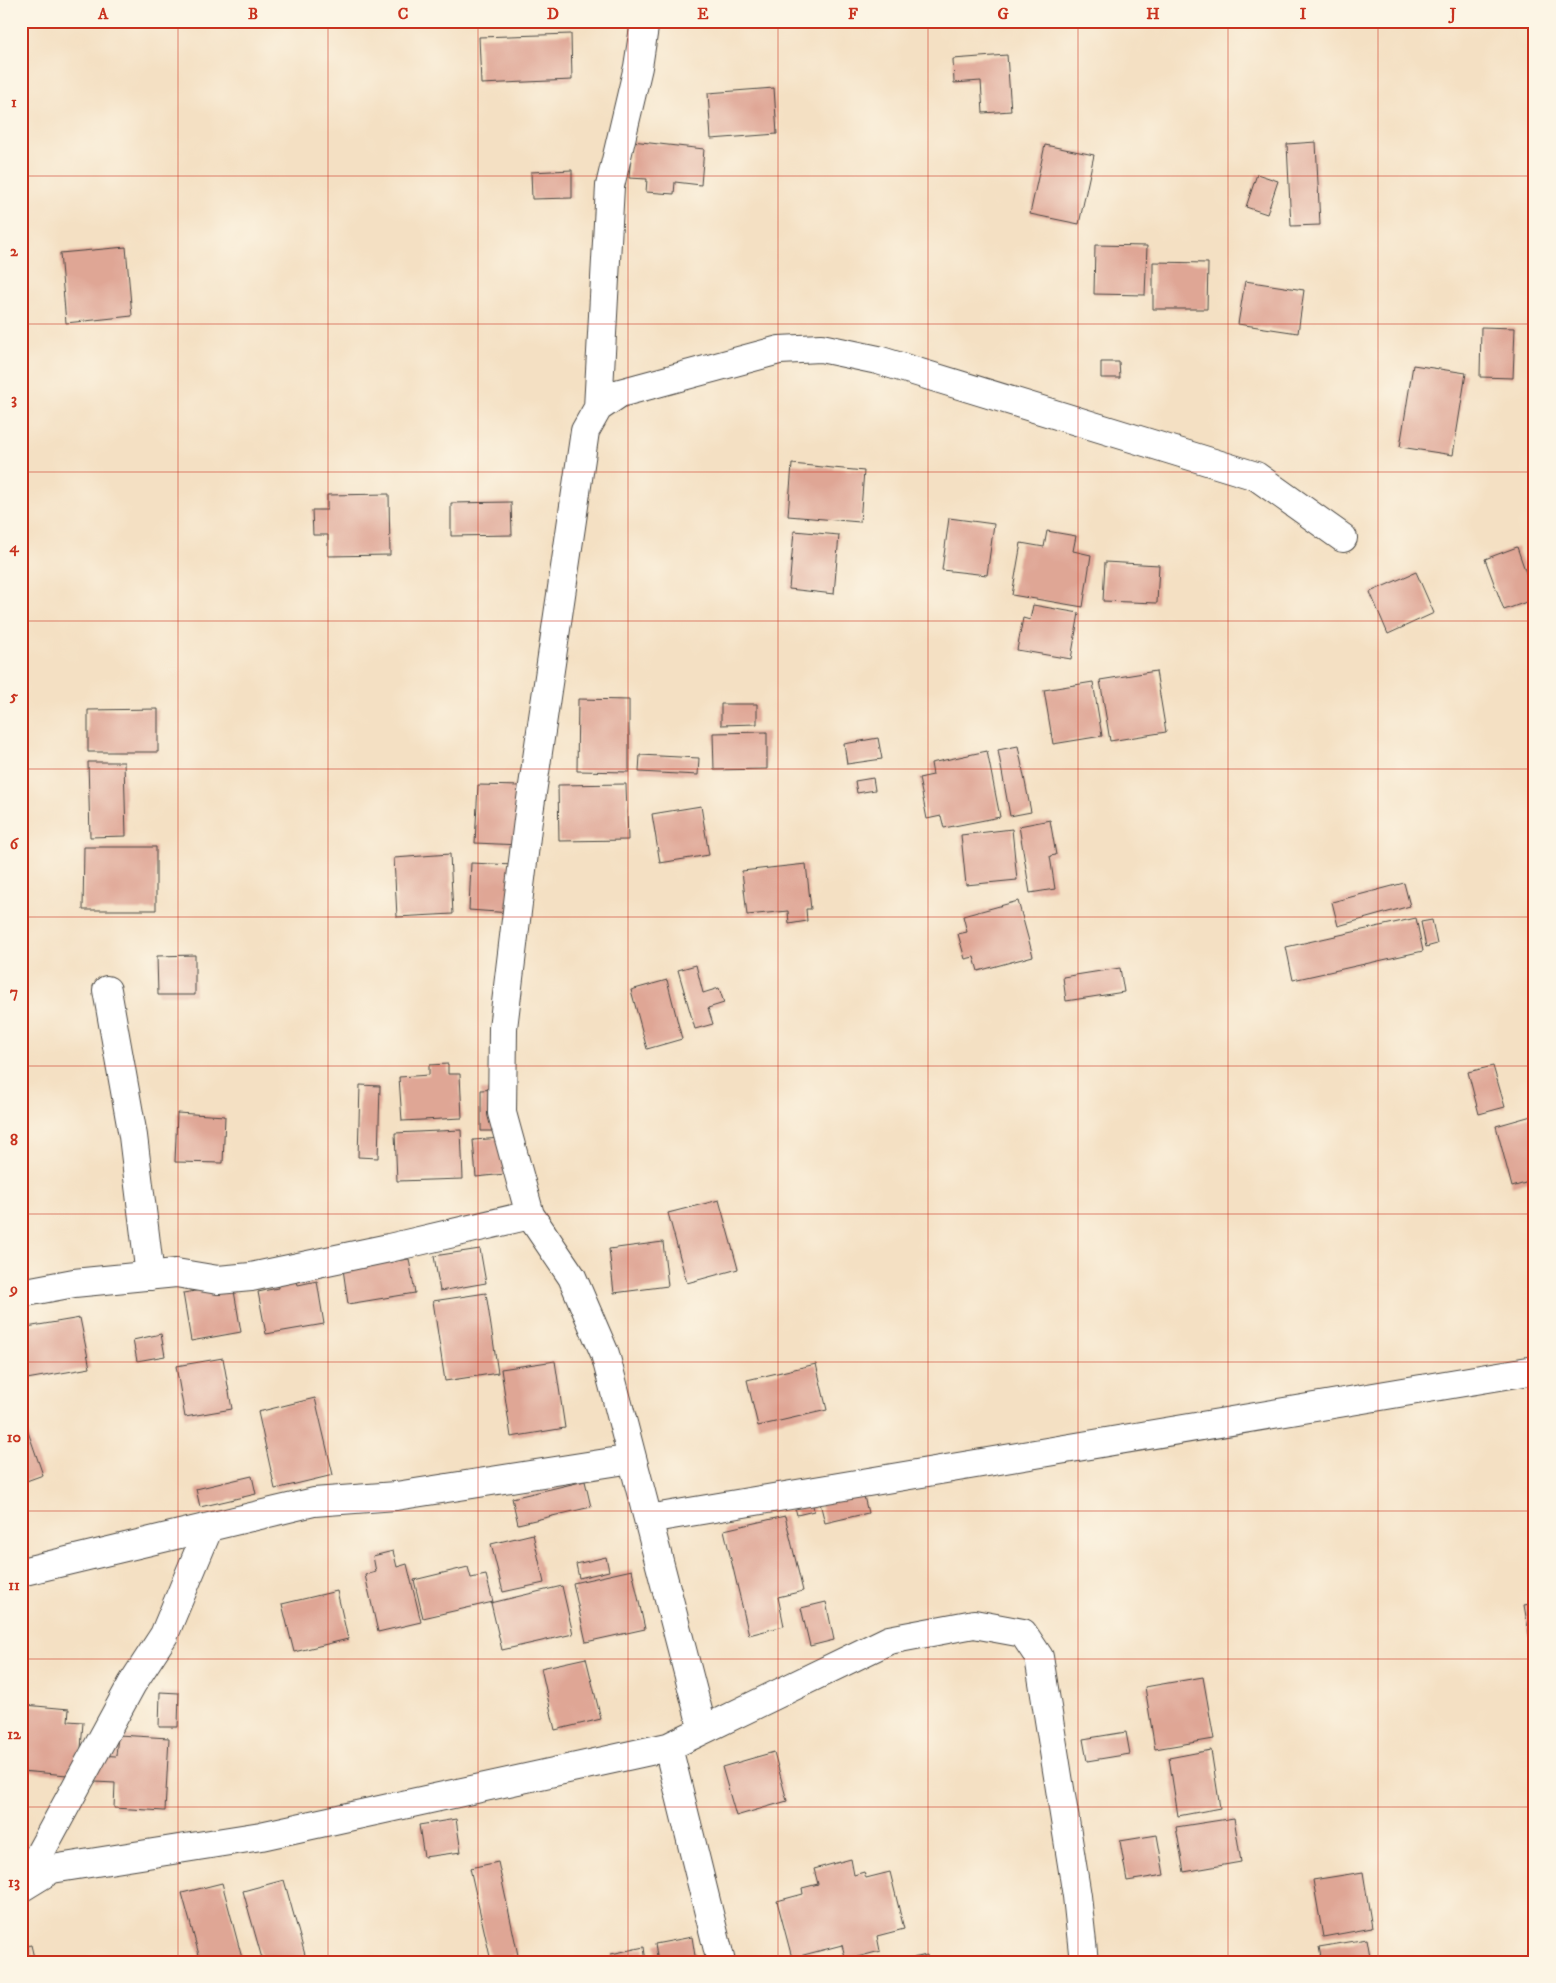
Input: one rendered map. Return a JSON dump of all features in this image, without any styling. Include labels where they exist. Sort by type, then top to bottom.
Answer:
[{"type":"street","points":[[598,408],[610,186],[638,67],[645,21]]},
{"type":"street","points":[[704,1730],[604,1354],[572,1277],[530,1215],[502,1113],[503,1028],[528,820],[585,431],[598,408],[620,393],[779,350],[821,348],[878,360],[1256,476],[1343,538]]},
{"type":"street","points":[[107,990],[133,1136],[150,1276]]},
{"type":"street","points":[[21,1293],[74,1283],[176,1273],[218,1280],[252,1276],[389,1248],[530,1215]]},
{"type":"street","points":[[648,1519],[1535,1370]]},
{"type":"street","points":[[21,1572],[314,1502],[396,1496],[632,1458]]},
{"type":"street","points":[[21,1888],[132,1684],[164,1635],[210,1527]]},
{"type":"street","points":[[21,1888],[52,1869],[261,1836],[668,1747],[889,1640],[974,1624],[1023,1633],[1039,1657],[1077,1896],[1084,1962]]},
{"type":"street","points":[[668,1747],[721,1962]]},
{"type":"building","points":[[571,34],[572,80],[481,84],[479,37]]},
{"type":"building","points":[[1007,55],[1011,111],[983,113],[981,81],[954,83],[953,59]]},
{"type":"building","points":[[774,88],[777,134],[711,139],[708,93]]},
{"type":"building","points":[[632,141],[704,149],[701,185],[675,182],[674,194],[646,192],[647,179],[629,178]]},
{"type":"building","points":[[1316,142],[1320,225],[1291,226],[1287,144]]},
{"type":"building","points":[[1045,145],[1094,155],[1079,224],[1030,214]]},
{"type":"building","points":[[572,170],[572,198],[532,199],[531,172]]},
{"type":"building","points":[[1257,174],[1278,181],[1267,214],[1246,207]]},
{"type":"building","points":[[1095,245],[1147,246],[1145,295],[1094,294]]},
{"type":"building","points":[[126,247],[132,316],[66,323],[60,253]]},
{"type":"building","points":[[1153,262],[1208,263],[1207,309],[1153,309]]},
{"type":"building","points":[[1245,281],[1304,290],[1298,333],[1238,324]]},
{"type":"building","points":[[1481,327],[1515,328],[1513,378],[1480,377]]},
{"type":"building","points":[[1101,362],[1119,362],[1120,378],[1101,378]]},
{"type":"building","points":[[1413,365],[1466,373],[1453,455],[1400,447]]},
{"type":"building","points":[[792,464],[864,471],[860,522],[788,516]]},
{"type":"building","points":[[389,494],[390,555],[328,556],[328,535],[313,535],[312,510],[327,510],[327,495]]},
{"type":"building","points":[[511,502],[512,535],[451,536],[451,503]]},
{"type":"building","points":[[949,518],[994,524],[987,575],[942,570]]},
{"type":"building","points":[[794,531],[839,535],[834,594],[789,589]]},
{"type":"building","points":[[1047,531],[1076,536],[1073,551],[1091,555],[1083,607],[1012,595],[1021,543],[1044,547]]},
{"type":"building","points":[[1517,547],[1535,599],[1504,610],[1485,559]]},
{"type":"building","points":[[1105,562],[1159,565],[1157,603],[1103,601]]},
{"type":"building","points":[[1416,572],[1434,613],[1388,634],[1370,592]]},
{"type":"building","points":[[1033,605],[1079,613],[1071,659],[1017,650],[1023,618],[1030,620]]},
{"type":"building","points":[[1156,671],[1166,732],[1110,741],[1100,680]]},
{"type":"building","points":[[1093,682],[1102,736],[1053,744],[1044,690]]},
{"type":"building","points":[[578,699],[629,700],[629,772],[577,771]]},
{"type":"building","points":[[721,704],[757,704],[757,724],[721,725]]},
{"type":"building","points":[[158,709],[158,752],[88,752],[88,710]]},
{"type":"building","points":[[767,732],[767,769],[714,770],[713,733]]},
{"type":"building","points":[[878,738],[882,759],[847,764],[844,744]]},
{"type":"building","points":[[1018,746],[1031,812],[1010,816],[998,750]]},
{"type":"building","points":[[987,751],[1000,817],[944,828],[941,816],[927,819],[919,778],[933,775],[931,763]]},
{"type":"building","points":[[640,755],[699,758],[698,775],[639,772]]},
{"type":"building","points":[[88,762],[124,762],[126,836],[90,837]]},
{"type":"building","points":[[873,778],[875,790],[857,793],[855,781]]},
{"type":"building","points":[[626,784],[628,840],[559,841],[558,785]]},
{"type":"building","points":[[478,785],[522,786],[520,845],[475,843]]},
{"type":"building","points":[[701,806],[709,855],[660,863],[652,814]]},
{"type":"building","points":[[1050,820],[1056,855],[1050,856],[1055,889],[1030,893],[1019,826]]},
{"type":"building","points":[[1012,829],[1017,880],[966,885],[961,835]]},
{"type":"building","points":[[84,847],[156,847],[156,910],[83,910]]},
{"type":"building","points":[[450,854],[453,914],[397,917],[394,858]]},
{"type":"building","points":[[471,863],[514,865],[511,913],[469,910]]},
{"type":"building","points":[[806,864],[811,909],[806,909],[807,921],[789,924],[788,911],[747,915],[742,871]]},
{"type":"building","points":[[1404,883],[1410,906],[1338,926],[1332,902]]},
{"type":"building","points":[[1018,901],[1033,956],[978,971],[974,957],[965,959],[958,934],[967,932],[963,916]]},
{"type":"building","points":[[1416,918],[1423,951],[1293,980],[1286,947]]},
{"type":"building","points":[[1432,920],[1437,944],[1426,947],[1421,922]]},
{"type":"building","points":[[195,955],[195,995],[158,995],[157,956]]},
{"type":"building","points":[[696,965],[703,993],[719,988],[724,1003],[708,1008],[713,1024],[695,1029],[678,970]]},
{"type":"building","points":[[1120,968],[1124,992],[1066,1001],[1063,977]]},
{"type":"building","points":[[667,980],[682,1039],[647,1049],[631,990]]},
{"type":"building","points":[[448,1064],[448,1074],[460,1074],[462,1118],[402,1121],[399,1077],[429,1075],[429,1065]]},
{"type":"building","points":[[1493,1066],[1505,1107],[1479,1114],[1468,1072]]},
{"type":"building","points":[[360,1085],[380,1086],[378,1158],[358,1157]]},
{"type":"building","points":[[498,1089],[498,1131],[481,1131],[481,1090]]},
{"type":"building","points":[[177,1113],[225,1116],[223,1163],[175,1162]]},
{"type":"building","points":[[1535,1115],[1535,1180],[1512,1187],[1496,1126]]},
{"type":"building","points":[[461,1130],[463,1179],[397,1181],[395,1133]]},
{"type":"building","points":[[502,1138],[505,1174],[476,1177],[473,1140]]},
{"type":"building","points":[[719,1200],[738,1269],[687,1283],[668,1213]]},
{"type":"building","points":[[663,1242],[668,1286],[614,1293],[609,1249]]},
{"type":"building","points":[[480,1249],[486,1283],[440,1291],[434,1256]]},
{"type":"building","points":[[409,1259],[415,1293],[348,1304],[343,1269]]},
{"type":"building","points":[[295,1273],[298,1285],[317,1281],[324,1324],[266,1334],[258,1292],[278,1288],[276,1276]]},
{"type":"building","points":[[233,1285],[241,1332],[191,1341],[183,1293]]},
{"type":"building","points":[[486,1293],[498,1373],[445,1381],[433,1301]]},
{"type":"building","points":[[80,1318],[90,1368],[21,1380],[21,1328]]},
{"type":"building","points":[[161,1334],[165,1356],[137,1361],[133,1340]]},
{"type":"building","points":[[223,1358],[232,1409],[185,1417],[176,1366]]},
{"type":"building","points":[[555,1361],[565,1428],[511,1437],[501,1369]]},
{"type":"building","points":[[816,1364],[827,1410],[758,1426],[747,1380]]},
{"type":"building","points":[[315,1398],[333,1475],[275,1489],[258,1412]]},
{"type":"building","points":[[26,1426],[43,1475],[21,1483],[21,1428]]},
{"type":"building","points":[[252,1476],[256,1494],[200,1507],[196,1489]]},
{"type":"building","points":[[585,1481],[591,1507],[518,1524],[512,1498]]},
{"type":"building","points":[[863,1492],[868,1513],[825,1523],[820,1503]]},
{"type":"building","points":[[812,1499],[814,1511],[797,1515],[794,1503]]},
{"type":"building","points":[[785,1516],[803,1591],[778,1597],[784,1626],[749,1635],[724,1530]]},
{"type":"building","points":[[533,1534],[544,1583],[503,1592],[491,1544]]},
{"type":"building","points":[[393,1551],[397,1567],[407,1564],[421,1622],[378,1632],[365,1575],[376,1572],[373,1556]]},
{"type":"building","points":[[606,1557],[609,1571],[579,1578],[576,1564]]},
{"type":"building","points":[[468,1567],[471,1578],[486,1575],[493,1602],[423,1618],[414,1580]]},
{"type":"building","points":[[632,1570],[645,1629],[586,1642],[573,1583]]},
{"type":"building","points":[[562,1586],[573,1634],[502,1650],[491,1603]]},
{"type":"building","points":[[337,1591],[348,1639],[294,1652],[282,1604]]},
{"type":"building","points":[[826,1602],[834,1640],[810,1646],[801,1608]]},
{"type":"building","points":[[1535,1603],[1535,1662],[1534,1663],[1524,1605]]},
{"type":"building","points":[[586,1658],[601,1719],[555,1730],[541,1668]]},
{"type":"building","points":[[1203,1677],[1214,1739],[1155,1749],[1145,1687]]},
{"type":"building","points":[[160,1692],[179,1693],[178,1727],[159,1727]]},
{"type":"building","points":[[25,1705],[69,1709],[68,1721],[83,1722],[79,1776],[21,1771]]},
{"type":"building","points":[[1126,1732],[1130,1754],[1087,1761],[1083,1739]]},
{"type":"building","points":[[118,1735],[169,1738],[165,1811],[114,1808],[115,1783],[95,1782],[96,1755],[116,1756]]},
{"type":"building","points":[[1211,1750],[1220,1808],[1178,1816],[1169,1758]]},
{"type":"building","points":[[774,1752],[787,1801],[736,1816],[722,1767]]},
{"type":"building","points":[[1234,1818],[1241,1862],[1184,1872],[1176,1827]]},
{"type":"building","points":[[456,1819],[461,1852],[424,1857],[419,1825]]},
{"type":"building","points":[[1157,1835],[1164,1875],[1127,1881],[1120,1841]]},
{"type":"building","points":[[851,1859],[854,1875],[864,1872],[866,1878],[890,1872],[904,1929],[877,1936],[880,1951],[846,1960],[842,1945],[792,1958],[777,1901],[803,1894],[802,1888],[818,1884],[814,1869]]},
{"type":"building","points":[[498,1862],[518,1955],[491,1961],[470,1868]]},
{"type":"building","points":[[1363,1872],[1372,1928],[1323,1937],[1313,1880]]},
{"type":"building","points":[[284,1880],[307,1962],[263,1962],[243,1891]]},
{"type":"building","points":[[222,1883],[243,1962],[201,1962],[182,1893]]},
{"type":"building","points":[[692,1937],[696,1962],[658,1962],[655,1944]]},
{"type":"building","points":[[1367,1939],[1371,1962],[1322,1962],[1319,1947]]},
{"type":"building","points":[[31,1945],[35,1962],[21,1962],[21,1947]]},
{"type":"building","points":[[644,1947],[646,1962],[612,1962],[611,1954]]},
{"type":"building","points":[[927,1955],[928,1962],[908,1962],[907,1959]]},
{"type":"building","points":[[994,1957],[995,1962],[970,1962],[970,1961]]}]
